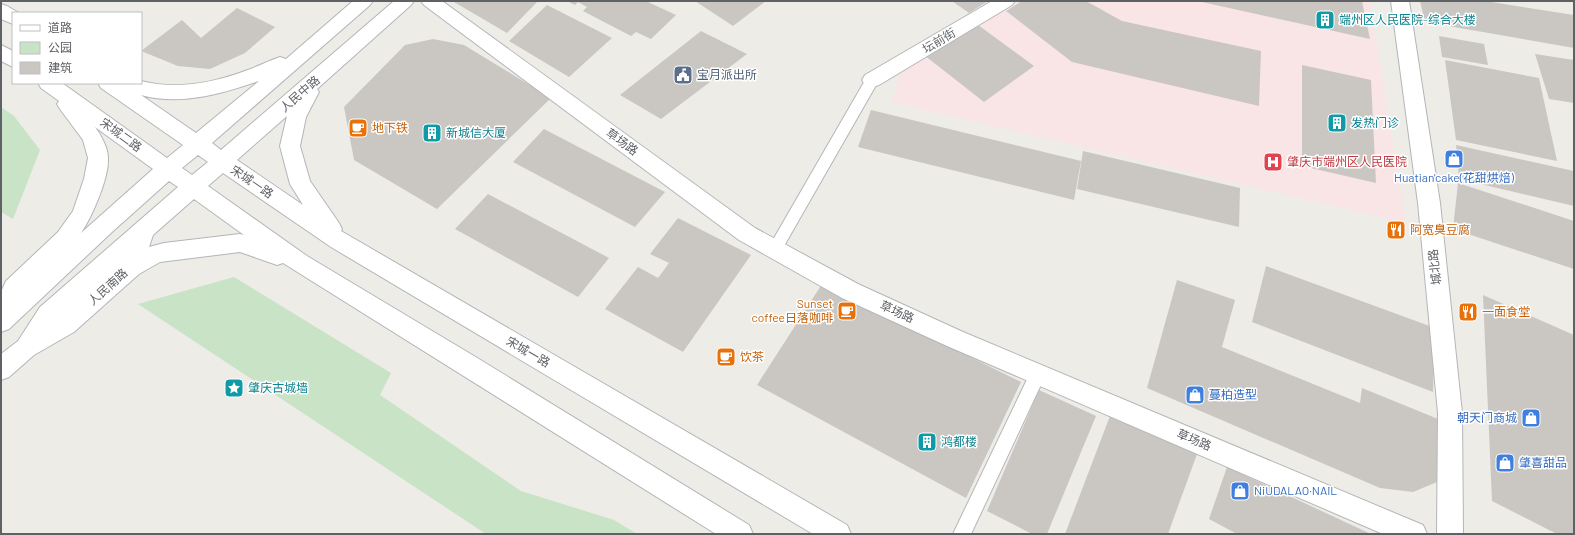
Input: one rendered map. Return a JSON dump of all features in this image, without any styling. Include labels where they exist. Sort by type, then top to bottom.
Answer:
[{"type":"main road","points":[[1,322],[138,195],[312,49],[364,1]]},
{"type":"main road","name":"人民中路","points":[[194,187],[405,1]]},
{"type":"main road","name":"草场路","points":[[430,1],[747,234],[850,291],[955,339],[1414,534]]},
{"type":"main road","name":"坛前街","points":[[872,80],[1006,1]]},
{"type":"main road","name":"城北路","points":[[1400,1],[1428,203],[1450,413],[1450,534]]},
{"type":"main road","points":[[1,10],[12,17]]},
{"type":"main road","points":[[126,84],[163,92],[206,89],[232,84],[259,74],[312,49]]},
{"type":"main road","points":[[1,52],[12,59]]},
{"type":"main road","points":[[314,82],[296,117],[290,146],[300,184],[339,240]]},
{"type":"main road","points":[[109,84],[223,162]]},
{"type":"main road","points":[[1,317],[14,288],[66,238],[82,214],[94,179],[98,158],[92,138],[52,86]]},
{"type":"main road","name":"宋城二路","points":[[52,86],[194,187]]},
{"type":"main road","name":"宋城一路","points":[[223,162],[339,240],[838,534]]},
{"type":"main road","points":[[194,187],[299,263],[466,364],[740,534]]},
{"type":"main road","name":"人民南路","points":[[1,369],[26,348],[66,325],[131,267],[144,230],[194,187]]},
{"type":"main road","points":[[26,348],[48,314],[144,230]]},
{"type":"main road","points":[[131,267],[155,254],[164,252],[240,243],[299,263]]},
{"type":"lane","points":[[775,249],[872,80]]},
{"type":"lane","points":[[962,534],[1038,374]]},
{"type":"shaded area","name":"肇庆市端州区人民医院","points":[[1020,1],[1370,1],[1406,223],[892,102],[903,62]]},
{"type":"green space","points":[[1,107],[14,116],[40,150],[13,219],[1,212]]},
{"type":"green space","points":[[234,277],[391,373],[380,395],[521,491],[614,520],[637,534],[486,534],[138,304]]},
{"type":"building","points":[[454,1],[533,1],[537,2],[507,33]]},
{"type":"building","points":[[567,1],[646,1],[676,15],[651,39],[636,32],[631,36],[583,11],[587,7],[578,2],[575,5]]},
{"type":"building","points":[[695,1],[766,1],[733,26]]},
{"type":"building","points":[[952,1],[988,1],[969,13]]},
{"type":"building","points":[[1022,1],[1086,1],[1122,21],[1261,51],[1259,106],[1072,62],[1006,11]]},
{"type":"building","name":"端州区人民医院-综合大楼","points":[[1362,1],[1370,39],[1202,2]]},
{"type":"building","points":[[1420,1],[1485,1],[1574,15],[1574,48],[1425,22]]},
{"type":"building","points":[[547,5],[612,38],[569,77],[509,41]]},
{"type":"building","points":[[237,8],[275,27],[245,53],[210,69],[178,66],[142,51],[182,20],[201,38]]},
{"type":"building","points":[[974,22],[1034,66],[984,102],[924,55]]},
{"type":"building","name":"宝月派出所","points":[[701,31],[747,54],[661,119],[620,95]]},
{"type":"building","points":[[1439,36],[1484,44],[1488,65],[1442,57]]},
{"type":"building","name":"新城信大厦","points":[[433,39],[464,45],[551,98],[437,209],[354,160],[344,107],[405,45]]},
{"type":"building","points":[[1535,54],[1574,60],[1574,103],[1549,99]]},
{"type":"building","points":[[1445,60],[1539,78],[1557,161],[1456,140]]},
{"type":"building","name":"发热门诊","points":[[1302,65],[1371,80],[1376,183],[1302,166]]},
{"type":"building","points":[[871,110],[1081,161],[1074,200],[858,147]]},
{"type":"building","points":[[544,129],[665,192],[635,227],[513,162]]},
{"type":"building","points":[[1456,145],[1574,171],[1574,206],[1459,179]]},
{"type":"building","points":[[1083,151],[1240,188],[1239,227],[1077,189]]},
{"type":"building","points":[[1458,183],[1574,221],[1574,269],[1453,229]]},
{"type":"building","points":[[488,194],[609,258],[578,297],[455,229]]},
{"type":"building","points":[[678,218],[751,255],[683,352],[605,309],[638,267],[658,278],[669,263],[650,254]]},
{"type":"building","points":[[1266,266],[1435,328],[1433,392],[1252,322]]},
{"type":"building","points":[[1177,280],[1235,300],[1222,347],[1360,403],[1362,388],[1443,421],[1437,482],[1413,492],[1380,488],[1147,388]]},
{"type":"building","name":"鸿都楼","points":[[822,284],[1021,382],[966,498],[757,385]]},
{"type":"building","name":"朝天门商城","points":[[1483,295],[1574,335],[1574,534],[1557,534],[1492,501]]},
{"type":"building","points":[[1039,390],[1096,416],[1047,534],[1032,534],[987,511]]},
{"type":"building","points":[[1110,416],[1197,454],[1168,534],[1065,534]]},
{"type":"building","points":[[1227,467],[1371,534],[1237,534],[1209,519]]},
{"type":"place","name":"端州区人民医院-综合大楼","points":[[1325,20]]},
{"type":"place","name":"宝月派出所","points":[[683,75]]},
{"type":"place","name":"发热门诊","points":[[1337,123]]},
{"type":"place","name":"地下铁","points":[[358,128]]},
{"type":"place","name":"新城信大厦","points":[[432,133]]},
{"type":"place","name":"Huatian'cake(花甜烘焙)","points":[[1454,159]]},
{"type":"place","name":"肇庆市端州区人民医院","points":[[1273,162]]},
{"type":"place","name":"阿宽臭豆腐","points":[[1396,230]]},
{"type":"place","name":"Sunset coffee日落咖啡","points":[[847,311]]},
{"type":"place","name":"一面食堂","points":[[1468,312]]},
{"type":"place","name":"饮茶","points":[[726,357]]},
{"type":"place","name":"肇庆古城墙","points":[[234,388]]},
{"type":"place","name":"蔓柏造型","points":[[1195,395]]},
{"type":"place","name":"朝天门商城","points":[[1531,418]]},
{"type":"place","name":"鸿都楼","points":[[927,442]]},
{"type":"place","name":"肇喜甜品","points":[[1505,463]]},
{"type":"place","name":"NiUDALAO·NAIL","points":[[1240,491]]}]
